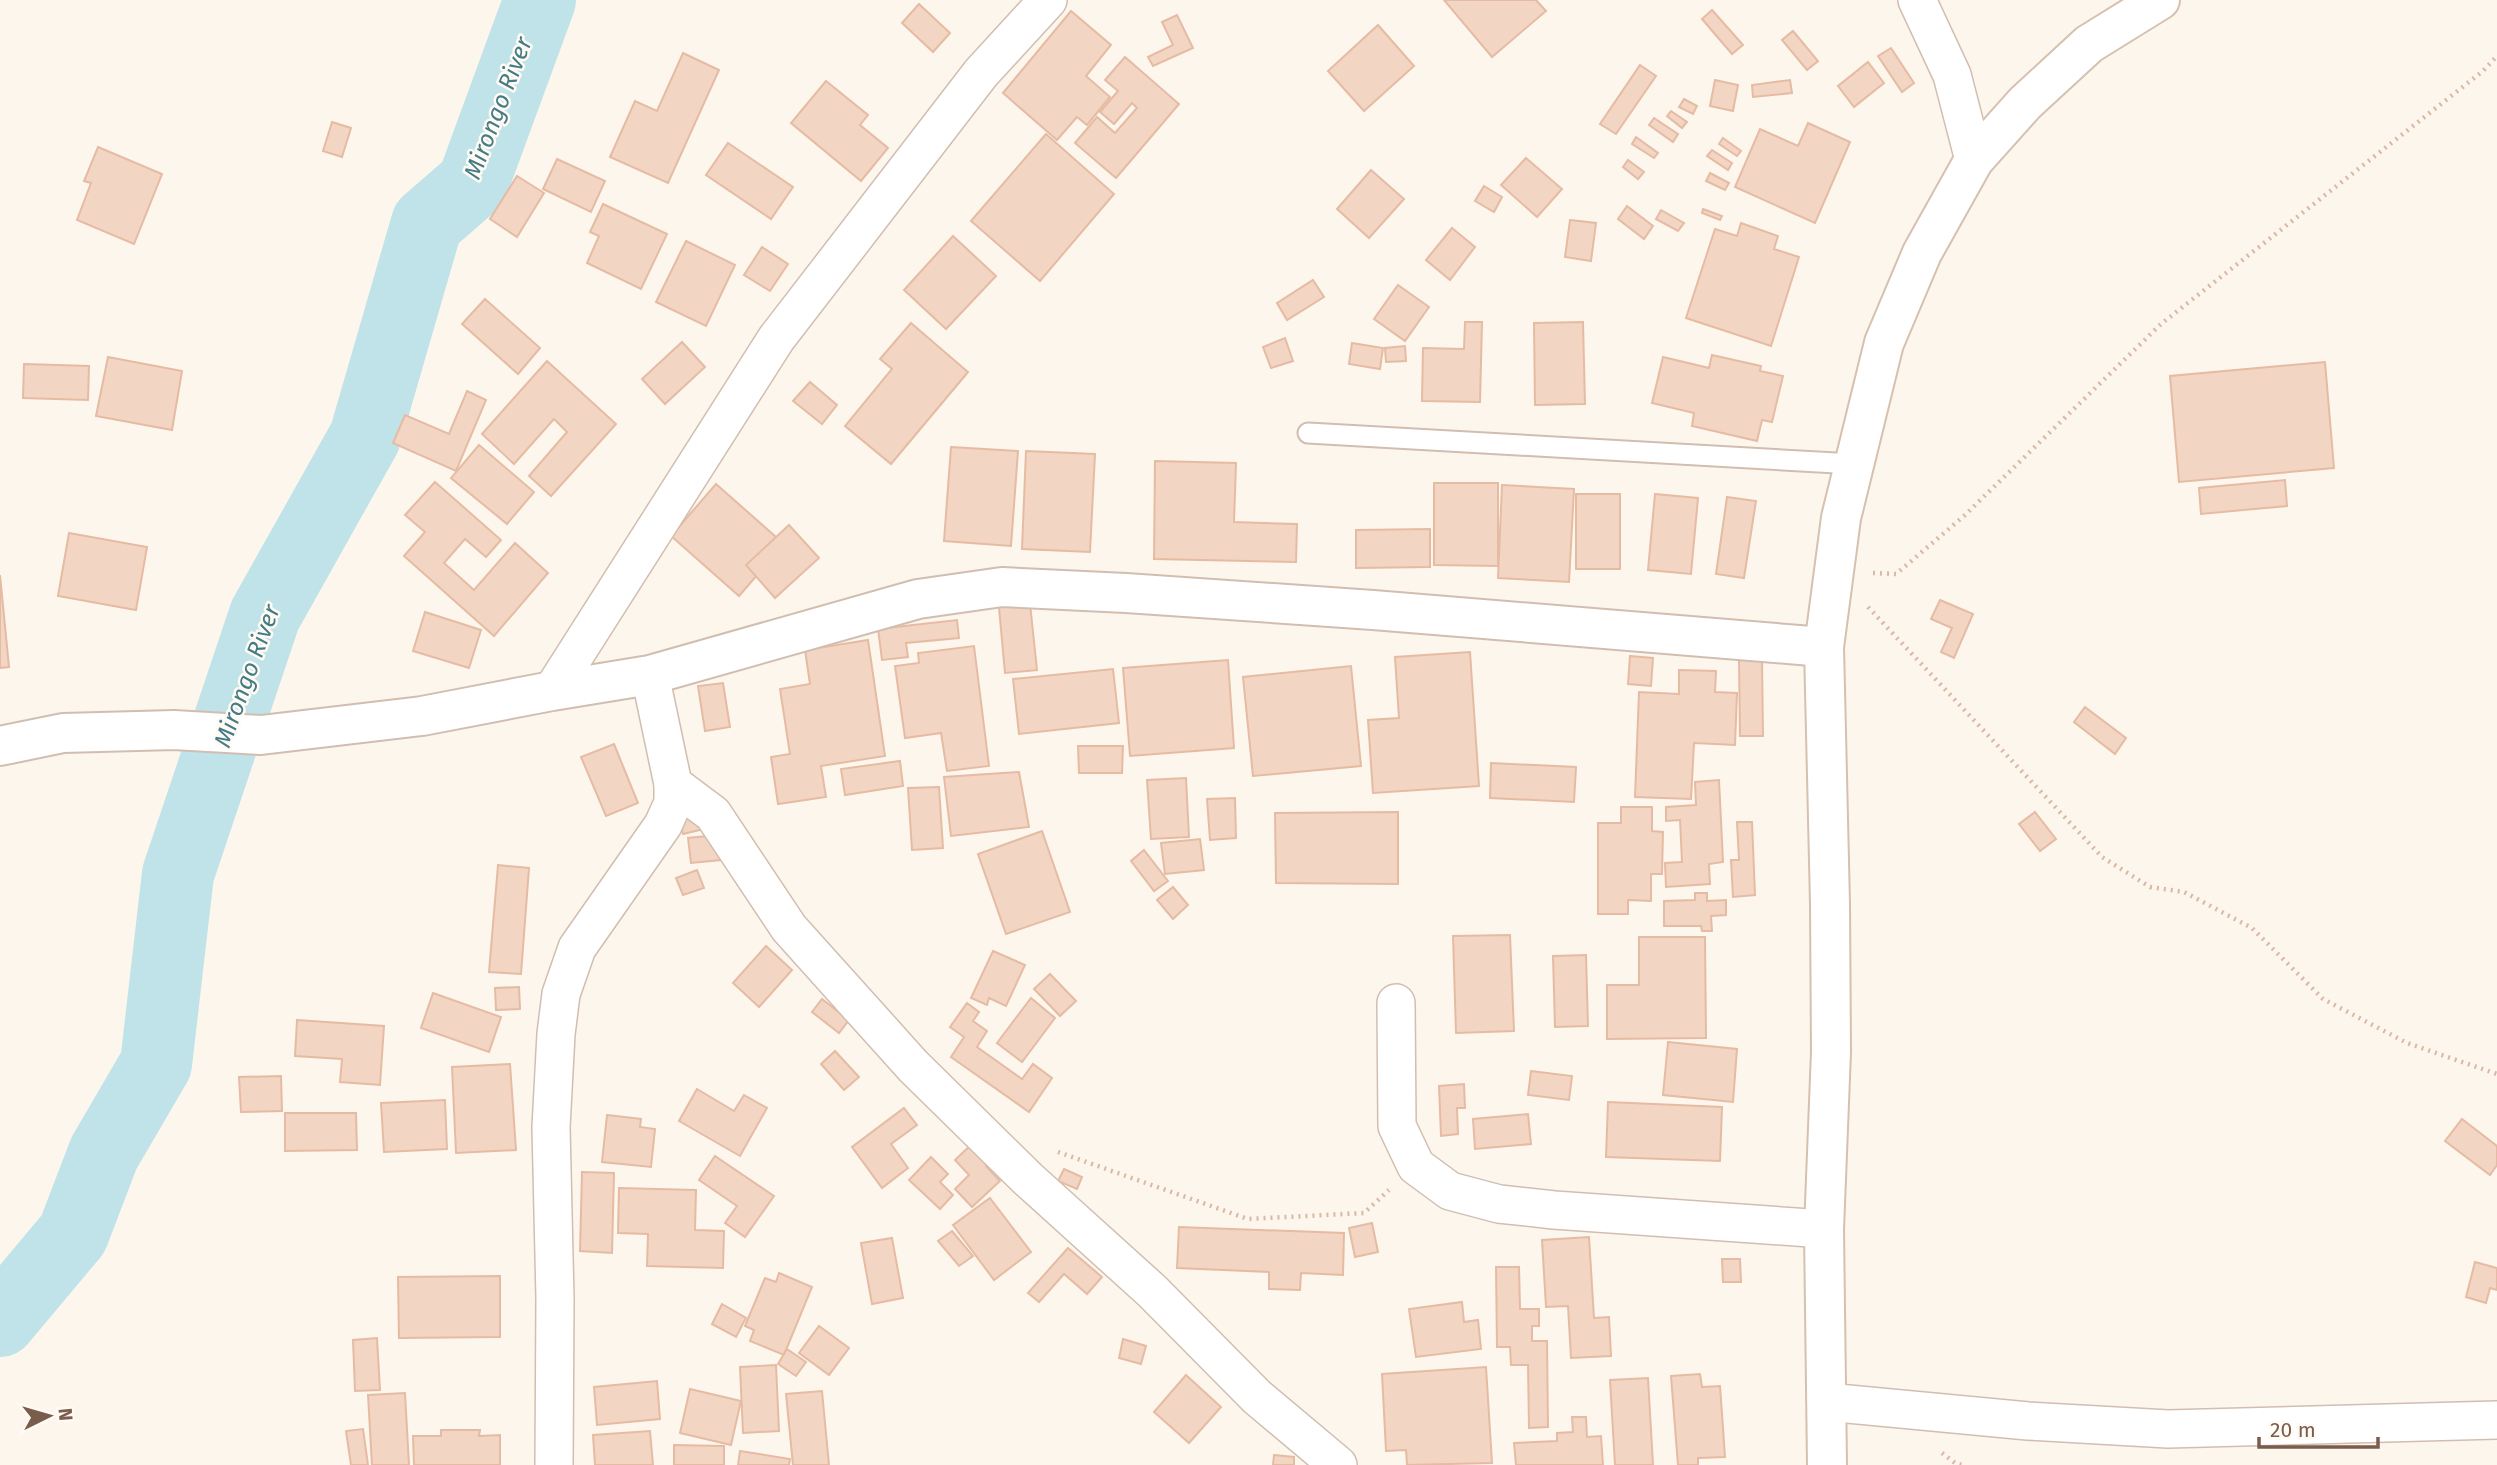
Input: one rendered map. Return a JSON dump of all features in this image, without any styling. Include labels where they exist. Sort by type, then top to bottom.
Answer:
[{"type":"street","points":[[552,691],[776,339],[981,73],[1048,0]]},
{"type":"street","points":[[1917,0],[1952,75],[1974,160]]},
{"type":"street","points":[[1827,1465],[1824,1229],[1831,1052],[1824,647],[1841,518],[1884,343],[1922,253],[1974,160],[2025,103],[2089,44],[2160,0]]},
{"type":"street","points":[[0,746],[63,733],[174,730],[261,735],[422,716],[650,675],[918,599],[1002,587],[1359,609],[1824,647]]},
{"type":"street","points":[[554,1465],[555,1298],[551,1127],[556,1034],[561,994],[577,948],[663,825],[673,803],[673,783],[650,675]]},
{"type":"street","points":[[673,783],[713,814],[789,928],[913,1066],[1028,1179],[1152,1291],[1257,1397],[1338,1465]]},
{"type":"street","points":[[1396,1003],[1397,1126],[1416,1166],[1450,1191],[1499,1204],[1824,1229]]},
{"type":"street","points":[[1827,1402],[2028,1422],[2168,1429],[2497,1420]]},
{"type":"lane","points":[[1308,433],[1854,464]]},
{"type":"path","points":[[1834,570],[1896,574],[1964,516],[2161,324],[2483,71],[2497,55]]},
{"type":"path","points":[[1834,570],[2102,857],[2150,887],[2184,892],[2252,928],[2323,999],[2407,1044],[2497,1074]]},
{"type":"path","points":[[1045,1147],[1248,1219],[1364,1213],[1416,1166]]},
{"type":"building","points":[[1444,0],[1536,0],[1546,11],[1492,57]]},
{"type":"building","points":[[919,4],[950,33],[933,52],[902,23]]},
{"type":"building","points":[[1712,10],[1743,45],[1732,54],[1702,19]]},
{"type":"building","points":[[1071,11],[1111,45],[1086,76],[1110,97],[1087,125],[1077,117],[1057,140],[1003,93]]},
{"type":"building","points":[[1177,15],[1193,48],[1153,66],[1148,57],[1173,45],[1162,22]]},
{"type":"building","points":[[1378,25],[1414,66],[1364,111],[1328,71]]},
{"type":"building","points":[[1793,31],[1818,61],[1807,70],[1782,40]]},
{"type":"building","points":[[1891,48],[1914,83],[1902,92],[1878,56]]},
{"type":"building","points":[[683,53],[719,70],[668,183],[610,157],[635,101],[657,111]]},
{"type":"building","points":[[1125,57],[1179,104],[1116,178],[1075,143],[1097,117],[1115,133],[1137,108],[1132,103],[1114,124],[1100,112],[1118,91],[1105,80]]},
{"type":"building","points":[[1868,62],[1884,83],[1854,107],[1838,86]]},
{"type":"building","points":[[1640,65],[1656,76],[1616,134],[1600,124]]},
{"type":"building","points":[[1715,80],[1738,85],[1733,111],[1710,106]]},
{"type":"building","points":[[1790,80],[1792,93],[1753,97],[1752,85]]},
{"type":"building","points":[[826,81],[868,115],[860,125],[888,148],[861,181],[791,123]]},
{"type":"building","points":[[1684,99],[1697,106],[1693,114],[1679,107]]},
{"type":"building","points":[[1671,111],[1687,122],[1682,128],[1667,116]]},
{"type":"building","points":[[1654,118],[1678,134],[1673,142],[1649,125]]},
{"type":"building","points":[[332,122],[351,128],[342,157],[323,151]]},
{"type":"building","points":[[1808,123],[1850,142],[1815,223],[1735,187],[1760,129],[1798,146]]},
{"type":"building","points":[[1046,134],[1114,194],[1040,281],[971,221]]},
{"type":"building","points":[[1636,137],[1658,153],[1654,158],[1632,144]]},
{"type":"building","points":[[1723,138],[1741,151],[1737,156],[1719,144]]},
{"type":"building","points":[[728,143],[793,187],[771,219],[706,175]]},
{"type":"building","points":[[98,147],[162,174],[134,244],[77,220],[91,183],[84,181]]},
{"type":"building","points":[[1712,150],[1732,163],[1728,170],[1707,156]]},
{"type":"building","points":[[1526,158],[1562,189],[1537,217],[1501,185]]},
{"type":"building","points":[[557,159],[605,181],[591,212],[543,189]]},
{"type":"building","points":[[1628,160],[1644,172],[1638,179],[1623,167]]},
{"type":"building","points":[[1371,170],[1404,199],[1369,238],[1337,209]]},
{"type":"building","points":[[1710,173],[1729,183],[1725,190],[1706,181]]},
{"type":"building","points":[[517,176],[544,193],[517,237],[490,219]]},
{"type":"building","points":[[1484,186],[1502,197],[1494,212],[1475,201]]},
{"type":"building","points":[[603,204],[667,234],[641,289],[587,263],[599,236],[590,232]]},
{"type":"building","points":[[1627,206],[1653,226],[1644,239],[1618,219]]},
{"type":"building","points":[[1703,209],[1722,216],[1720,220],[1702,213]]},
{"type":"building","points":[[1661,210],[1684,223],[1678,231],[1656,219]]},
{"type":"building","points":[[1570,220],[1596,223],[1591,261],[1565,257]]},
{"type":"building","points":[[1741,223],[1778,236],[1774,249],[1799,257],[1771,346],[1686,318],[1715,229],[1737,236]]},
{"type":"building","points":[[1452,228],[1475,247],[1450,280],[1426,260]]},
{"type":"building","points":[[953,236],[996,276],[946,329],[904,290]]},
{"type":"building","points":[[686,241],[735,265],[706,326],[656,302]]},
{"type":"building","points":[[762,247],[788,264],[770,291],[744,275]]},
{"type":"building","points":[[1313,280],[1324,297],[1287,320],[1277,303]]},
{"type":"building","points":[[1398,285],[1429,307],[1405,341],[1374,319]]},
{"type":"building","points":[[485,299],[540,348],[518,374],[462,324]]},
{"type":"building","points":[[1465,322],[1482,322],[1480,402],[1422,401],[1423,348],[1464,349]]},
{"type":"building","points":[[1583,322],[1585,404],[1535,405],[1534,323]]},
{"type":"building","points":[[911,323],[968,372],[891,464],[845,426],[892,369],[880,359]]},
{"type":"building","points":[[1285,338],[1293,361],[1271,368],[1263,347]]},
{"type":"building","points":[[682,342],[705,367],[665,404],[642,379]]},
{"type":"building","points":[[1352,343],[1383,348],[1380,369],[1349,364]]},
{"type":"building","points":[[1405,346],[1406,361],[1386,362],[1385,348]]},
{"type":"building","points":[[1712,355],[1761,366],[1760,371],[1783,376],[1772,422],[1762,420],[1757,441],[1692,426],[1694,413],[1652,403],[1663,357],[1709,368]]},
{"type":"building","points":[[108,357],[182,371],[172,430],[96,416]]},
{"type":"building","points":[[547,361],[616,424],[551,496],[529,476],[567,432],[554,419],[514,464],[482,434]]},
{"type":"building","points":[[2325,362],[2334,468],[2179,482],[2170,376]]},
{"type":"building","points":[[24,364],[89,366],[88,400],[23,398]]},
{"type":"building","points":[[810,382],[837,405],[822,424],[793,401]]},
{"type":"building","points":[[467,391],[486,400],[456,471],[393,443],[405,415],[449,434]]},
{"type":"building","points":[[479,445],[534,492],[507,524],[451,478]]},
{"type":"building","points":[[951,447],[1018,451],[1011,546],[944,541]]},
{"type":"building","points":[[1026,451],[1095,454],[1090,552],[1022,549]]},
{"type":"building","points":[[1155,461],[1236,463],[1234,522],[1297,524],[1296,562],[1154,559]]},
{"type":"building","points":[[2285,480],[2287,506],[2201,514],[2199,488]]},
{"type":"building","points":[[435,482],[501,540],[486,557],[465,539],[444,563],[474,590],[515,543],[548,573],[494,636],[404,556],[425,532],[405,515]]},
{"type":"building","points":[[1434,483],[1498,483],[1498,566],[1434,565]]},
{"type":"building","points":[[716,484],[784,544],[739,596],[671,536]]},
{"type":"building","points":[[1502,485],[1574,489],[1569,582],[1498,578]]},
{"type":"building","points":[[1576,494],[1620,494],[1620,569],[1576,569]]},
{"type":"building","points":[[1655,494],[1698,498],[1691,574],[1648,570]]},
{"type":"building","points":[[1727,497],[1756,501],[1744,578],[1716,574]]},
{"type":"building","points":[[789,525],[819,558],[775,598],[746,565]]},
{"type":"building","points":[[1430,529],[1430,567],[1356,568],[1356,530]]},
{"type":"building","points":[[69,533],[147,547],[136,610],[58,596]]},
{"type":"building","points":[[0,575],[9,667],[0,668]]},
{"type":"building","points":[[1029,594],[1037,670],[1005,673],[998,597]]},
{"type":"building","points":[[1940,600],[1973,614],[1954,658],[1941,652],[1952,628],[1931,619]]},
{"type":"building","points":[[425,612],[481,630],[469,668],[413,651]]},
{"type":"building","points":[[957,620],[959,638],[906,643],[908,657],[882,660],[878,629]]},
{"type":"building","points":[[868,640],[885,756],[821,766],[826,797],[778,804],[771,757],[790,754],[780,689],[810,684],[805,650]]},
{"type":"building","points":[[974,646],[989,766],[947,771],[941,733],[905,738],[895,666],[919,663],[918,653]]},
{"type":"building","points":[[1470,652],[1479,786],[1373,793],[1368,720],[1399,718],[1395,657]]},
{"type":"building","points":[[1630,656],[1653,658],[1651,686],[1628,684]]},
{"type":"building","points":[[1739,659],[1762,659],[1763,736],[1740,736]]},
{"type":"building","points":[[1228,660],[1234,748],[1130,756],[1123,668]]},
{"type":"building","points":[[1351,666],[1361,766],[1253,776],[1243,677]]},
{"type":"building","points":[[1113,669],[1119,723],[1019,734],[1013,679]]},
{"type":"building","points":[[1679,670],[1716,671],[1715,692],[1737,693],[1735,745],[1694,743],[1691,799],[1635,797],[1639,692],[1679,694]]},
{"type":"building","points":[[723,683],[730,727],[705,731],[698,686]]},
{"type":"building","points":[[2085,707],[2126,738],[2115,754],[2074,722]]},
{"type":"building","points":[[614,744],[638,803],[606,816],[581,757]]},
{"type":"building","points":[[1078,746],[1123,746],[1122,773],[1079,773]]},
{"type":"building","points":[[900,761],[903,786],[845,795],[841,769]]},
{"type":"building","points":[[1491,763],[1576,767],[1574,802],[1490,798]]},
{"type":"building","points":[[1019,772],[1029,827],[951,836],[944,777]]},
{"type":"building","points":[[1186,778],[1189,837],[1151,839],[1147,780]]},
{"type":"building","points":[[1719,780],[1723,862],[1709,864],[1710,884],[1666,887],[1665,863],[1682,862],[1680,820],[1666,821],[1666,807],[1696,805],[1695,782]]},
{"type":"building","points":[[939,787],[943,848],[912,850],[908,788]]},
{"type":"building","points":[[1235,798],[1236,838],[1210,840],[1207,799]]},
{"type":"building","points":[[702,807],[708,828],[683,834],[677,813]]},
{"type":"building","points":[[1621,807],[1652,807],[1652,831],[1663,832],[1662,874],[1651,874],[1651,901],[1628,900],[1628,914],[1598,914],[1598,823],[1621,823]]},
{"type":"building","points":[[1398,812],[1398,884],[1276,883],[1275,813]]},
{"type":"building","points":[[2035,812],[2056,839],[2040,851],[2019,824]]},
{"type":"building","points":[[1737,822],[1752,822],[1755,895],[1733,897],[1731,860],[1739,860]]},
{"type":"building","points":[[1042,831],[1070,912],[1006,934],[978,854]]},
{"type":"building","points":[[717,835],[721,860],[691,863],[688,838]]},
{"type":"building","points":[[1200,839],[1204,870],[1165,874],[1161,843]]},
{"type":"building","points":[[1144,850],[1168,881],[1154,891],[1131,861]]},
{"type":"building","points":[[498,865],[529,868],[521,974],[489,972]]},
{"type":"building","points":[[697,870],[704,888],[683,895],[676,878]]},
{"type":"building","points":[[1173,887],[1188,905],[1173,919],[1157,900]]},
{"type":"building","points":[[1695,893],[1707,893],[1707,901],[1726,900],[1726,915],[1711,916],[1712,931],[1702,931],[1701,926],[1664,926],[1664,901],[1695,900]]},
{"type":"building","points":[[1510,935],[1514,1031],[1456,1033],[1453,936]]},
{"type":"building","points":[[1639,937],[1705,937],[1706,1038],[1607,1039],[1607,985],[1639,985]]},
{"type":"building","points":[[766,946],[792,970],[759,1007],[733,983]]},
{"type":"building","points":[[993,951],[1025,965],[1006,1006],[989,998],[987,1005],[971,998]]},
{"type":"building","points":[[1586,955],[1588,1026],[1555,1027],[1553,956]]},
{"type":"building","points":[[1050,974],[1076,1001],[1060,1016],[1034,989]]},
{"type":"building","points":[[519,987],[520,1009],[496,1010],[495,988]]},
{"type":"building","points":[[433,993],[501,1017],[489,1052],[421,1028]]},
{"type":"building","points":[[1031,998],[1055,1018],[1022,1062],[997,1043]]},
{"type":"building","points":[[822,999],[849,1020],[839,1033],[812,1012]]},
{"type":"building","points":[[967,1003],[979,1012],[973,1021],[987,1031],[977,1047],[1022,1079],[1033,1064],[1052,1078],[1029,1112],[951,1057],[964,1037],[950,1027]]},
{"type":"building","points":[[297,1020],[384,1026],[380,1085],[340,1082],[342,1059],[295,1056]]},
{"type":"building","points":[[1668,1042],[1737,1049],[1733,1102],[1663,1095]]},
{"type":"building","points":[[835,1051],[859,1077],[844,1090],[821,1064]]},
{"type":"building","points":[[510,1064],[516,1150],[456,1153],[452,1067]]},
{"type":"building","points":[[1531,1071],[1572,1076],[1569,1100],[1528,1095]]},
{"type":"building","points":[[281,1076],[282,1111],[241,1112],[239,1077]]},
{"type":"building","points":[[1464,1084],[1465,1108],[1457,1108],[1458,1134],[1441,1136],[1439,1086]]},
{"type":"building","points":[[697,1089],[734,1111],[744,1095],[767,1108],[740,1156],[679,1121]]},
{"type":"building","points":[[445,1100],[447,1149],[384,1152],[381,1103]]},
{"type":"building","points":[[1608,1102],[1722,1107],[1720,1161],[1606,1157]]},
{"type":"building","points":[[904,1108],[917,1125],[891,1144],[908,1168],[882,1188],[852,1147]]},
{"type":"building","points":[[285,1113],[356,1113],[357,1150],[285,1151]]},
{"type":"building","points":[[1528,1114],[1531,1144],[1475,1149],[1473,1119]]},
{"type":"building","points":[[607,1115],[641,1119],[640,1127],[655,1129],[651,1167],[602,1162]]},
{"type":"building","points":[[2462,1119],[2497,1146],[2497,1165],[2490,1175],[2445,1141]]},
{"type":"building","points":[[974,1142],[992,1161],[986,1166],[1000,1181],[972,1207],[955,1189],[969,1175],[955,1160]]},
{"type":"building","points":[[715,1156],[774,1196],[745,1237],[725,1223],[737,1206],[699,1180]]},
{"type":"building","points":[[931,1157],[948,1174],[940,1182],[953,1195],[940,1209],[909,1180]]},
{"type":"building","points":[[1064,1169],[1082,1177],[1077,1189],[1058,1181]]},
{"type":"building","points":[[582,1172],[614,1173],[612,1253],[580,1251]]},
{"type":"building","points":[[619,1188],[696,1190],[695,1230],[724,1231],[723,1268],[647,1266],[648,1234],[618,1233]]},
{"type":"building","points":[[990,1198],[1031,1252],[994,1280],[953,1225]]},
{"type":"building","points":[[1372,1223],[1378,1252],[1355,1257],[1349,1228]]},
{"type":"building","points":[[1179,1227],[1344,1233],[1343,1275],[1301,1273],[1300,1290],[1269,1289],[1269,1272],[1177,1268]]},
{"type":"building","points":[[952,1231],[973,1256],[959,1266],[938,1241]]},
{"type":"building","points":[[1589,1237],[1594,1318],[1609,1317],[1611,1356],[1571,1358],[1568,1306],[1546,1307],[1542,1240]]},
{"type":"building","points":[[892,1238],[903,1298],[872,1304],[861,1243]]},
{"type":"building","points":[[1068,1248],[1102,1277],[1087,1294],[1064,1274],[1039,1302],[1028,1293]]},
{"type":"building","points":[[1722,1259],[1740,1259],[1741,1282],[1723,1282]]},
{"type":"building","points":[[2475,1262],[2497,1268],[2497,1290],[2490,1288],[2486,1303],[2466,1297]]},
{"type":"building","points":[[1496,1267],[1519,1267],[1520,1309],[1539,1309],[1539,1326],[1532,1326],[1532,1341],[1547,1341],[1548,1427],[1529,1428],[1528,1365],[1511,1365],[1510,1347],[1497,1347]]},
{"type":"building","points":[[779,1273],[812,1287],[784,1355],[750,1341],[754,1330],[745,1326],[765,1278],[776,1282]]},
{"type":"building","points":[[500,1276],[500,1337],[399,1338],[398,1277]]},
{"type":"building","points":[[1462,1302],[1464,1322],[1478,1320],[1481,1349],[1416,1357],[1409,1309]]},
{"type":"building","points":[[722,1304],[746,1318],[736,1337],[712,1324]]},
{"type":"building","points":[[819,1326],[849,1348],[829,1375],[799,1353]]},
{"type":"building","points":[[377,1338],[380,1390],[355,1391],[353,1340]]},
{"type":"building","points":[[1123,1339],[1146,1346],[1141,1364],[1119,1358]]},
{"type":"building","points":[[787,1349],[806,1362],[796,1376],[778,1364]]},
{"type":"building","points":[[776,1365],[779,1431],[743,1433],[740,1367]]},
{"type":"building","points":[[1486,1367],[1492,1463],[1407,1465],[1406,1450],[1386,1451],[1382,1374]]},
{"type":"building","points":[[1700,1374],[1702,1387],[1720,1386],[1725,1457],[1698,1458],[1698,1465],[1678,1465],[1671,1376]]},
{"type":"building","points":[[1186,1375],[1221,1407],[1189,1443],[1154,1412]]},
{"type":"building","points":[[1648,1378],[1653,1465],[1615,1465],[1610,1380]]},
{"type":"building","points":[[657,1381],[660,1419],[597,1425],[594,1387]]},
{"type":"building","points":[[690,1389],[741,1401],[731,1445],[680,1433]]},
{"type":"building","points":[[822,1391],[829,1465],[793,1465],[786,1394]]},
{"type":"building","points":[[405,1393],[409,1465],[372,1465],[368,1395]]},
{"type":"building","points":[[1572,1417],[1586,1417],[1587,1437],[1601,1436],[1603,1465],[1516,1465],[1514,1443],[1557,1441],[1557,1433],[1573,1432]]},
{"type":"building","points":[[363,1429],[368,1465],[351,1465],[346,1431]]},
{"type":"building","points":[[441,1430],[480,1430],[479,1436],[500,1435],[500,1465],[414,1465],[413,1436],[441,1436]]},
{"type":"building","points":[[650,1431],[653,1465],[595,1465],[593,1435]]},
{"type":"building","points":[[674,1445],[724,1446],[724,1465],[674,1465]]},
{"type":"building","points":[[740,1451],[790,1459],[789,1465],[738,1465]]},
{"type":"building","points":[[1274,1455],[1294,1457],[1294,1465],[1273,1465]]},
{"type":"waterway","name":"Mirongo River","points":[[0,1321],[73,1234],[104,1153],[156,1064],[178,874],[265,615],[365,437],[427,223],[473,183],[540,0]]}]
